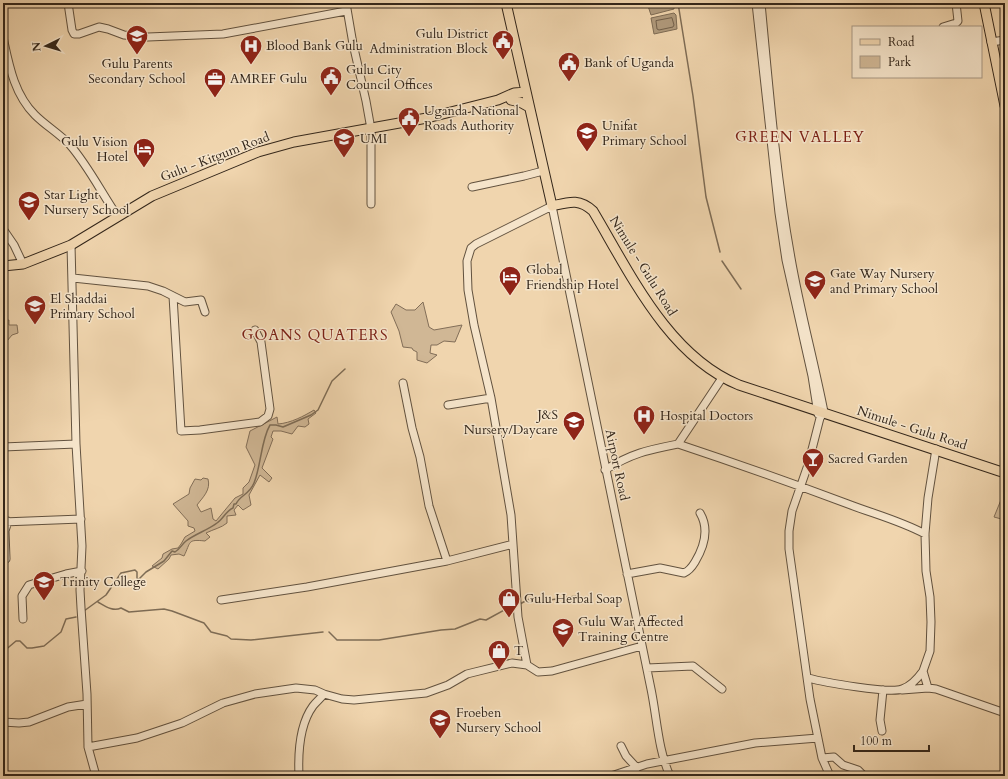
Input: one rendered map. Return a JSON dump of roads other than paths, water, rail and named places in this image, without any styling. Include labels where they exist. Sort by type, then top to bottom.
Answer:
[{"type":"main road","points":[[506,3],[552,206]]},
{"type":"main road","points":[[984,3],[1005,106]]},
{"type":"main road","points":[[523,81],[512,96],[529,107]]},
{"type":"main road","name":"Gulu - Kitgum Road","points":[[3,266],[23,264],[71,245],[152,196],[258,152],[301,141],[427,118],[512,96],[526,94]]},
{"type":"main road","name":"Nimule - Gulu Road","points":[[552,206],[575,202],[582,203],[593,211],[646,299],[662,322],[701,363],[722,378],[820,414],[1005,473]]},
{"type":"street","points":[[68,3],[72,30],[74,34],[99,28],[108,28],[124,35],[148,37],[223,34],[347,6],[371,129],[371,204]]},
{"type":"street","points":[[756,3],[777,177],[791,259],[817,373],[820,414],[815,440],[790,518],[789,549],[818,738],[822,758],[830,776]]},
{"type":"street","points":[[761,3],[777,177]]},
{"type":"street","points":[[946,26],[958,21],[956,3]]},
{"type":"street","points":[[3,37],[15,84],[24,102],[34,114],[70,145],[84,163],[118,217]]},
{"type":"street","points":[[991,42],[1005,40]]},
{"type":"street","points":[[472,187],[543,171]]},
{"type":"street","points":[[528,665],[518,617],[512,520],[491,398],[474,325],[468,290],[467,261],[472,248],[476,244],[552,206]]},
{"type":"street","name":"Airport Road","points":[[552,206],[605,470],[647,668],[664,761],[670,776]]},
{"type":"street","points":[[3,229],[14,245],[23,264]]},
{"type":"street","points":[[71,245],[76,444],[81,519],[82,571],[80,590],[88,746],[96,776]]},
{"type":"street","points":[[73,278],[148,286],[163,291],[185,302],[201,300],[205,312]]},
{"type":"street","points":[[173,296],[181,431],[260,422],[268,416],[270,409],[261,342],[256,330]]},
{"type":"street","points":[[678,444],[722,378]]},
{"type":"street","points":[[403,383],[412,428],[420,457],[429,506],[447,561]]},
{"type":"street","points":[[448,405],[491,398]]},
{"type":"street","points":[[3,447],[76,444]]},
{"type":"street","points":[[605,470],[623,459],[640,452],[678,444],[911,526],[925,534]]},
{"type":"street","points":[[902,690],[911,684],[923,671],[930,651],[930,597],[926,572],[925,534],[928,498],[936,450]]},
{"type":"street","points":[[627,574],[660,568],[676,573],[684,573],[690,569],[701,552],[705,540],[703,519],[700,513]]},
{"type":"street","points":[[6,559],[6,522],[81,519]]},
{"type":"street","points":[[911,526],[926,520]]},
{"type":"street","points":[[221,600],[307,587],[447,561],[513,544]]},
{"type":"street","points":[[23,619],[22,596],[29,585],[82,571]]},
{"type":"street","points":[[88,746],[137,738],[182,723],[236,699],[255,694],[296,688],[315,690],[342,699],[354,700],[426,693],[434,691],[467,674],[512,663],[528,665],[538,672],[546,672],[642,646]]},
{"type":"street","points":[[647,668],[692,666],[722,689]]},
{"type":"street","points":[[923,671],[928,688]]},
{"type":"street","points":[[808,678],[818,681],[883,690],[928,688],[943,691],[1005,713]]},
{"type":"street","points":[[882,731],[880,720],[883,690]]},
{"type":"street","points":[[300,776],[298,758],[304,726],[313,706],[324,694]]},
{"type":"street","points":[[3,722],[29,722],[68,707],[87,704]]},
{"type":"street","points":[[611,776],[664,761],[755,744],[818,738]]},
{"type":"street","points":[[621,746],[626,756],[636,768]]},
{"type":"street","points":[[822,758],[834,757],[843,765],[858,770],[864,776]]},
{"type":"water","points":[[647,3],[674,3],[674,9],[651,15]]},
{"type":"water","points":[[674,13],[676,15],[677,29],[654,34],[651,18]]},
{"type":"waterway","points":[[678,3],[693,96],[706,197],[720,252]]},
{"type":"waterway","points":[[722,261],[741,289]]},
{"type":"waterway","points":[[84,611],[106,595],[121,573],[135,570],[137,572],[137,579],[139,579],[146,572],[164,561],[172,551],[175,552],[185,542],[210,528],[219,521],[252,487],[267,431],[270,425],[283,427],[311,415],[318,410],[332,381],[345,369]]},
{"type":"waterway","points":[[520,604],[529,599],[537,602],[576,596]]},
{"type":"waterway","points":[[98,602],[109,608],[121,608],[129,612],[164,609],[172,611],[204,623],[211,632],[227,636],[231,639],[251,640],[323,632]]},
{"type":"waterway","points":[[329,632],[337,640],[379,640],[455,629],[480,619],[486,620],[510,607]]},
{"type":"waterway","points":[[3,652],[16,641],[20,641],[27,648],[44,646],[61,632],[66,619],[76,617]]},
{"type":"place","name":"Gulu Parents Secondary School","points":[[137,56]]},
{"type":"place","name":"Gulu District Administration Block","points":[[503,60]]},
{"type":"place","name":"Blood Bank Gulu","points":[[251,66]]},
{"type":"place","name":"Bank of Uganda","points":[[569,82]]},
{"type":"place","name":"Gulu City Council Offices","points":[[331,96]]},
{"type":"place","name":"AMREF Gulu","points":[[215,98]]},
{"type":"place","name":"Uganda National Roads Authority","points":[[409,138]]},
{"type":"place","name":"Unifat Primary School","points":[[587,152]]},
{"type":"place","name":"UMI","points":[[344,158]]},
{"type":"place","name":"Gulu Vision Hotel","points":[[144,168]]},
{"type":"place","name":"Star Light Nursery School","points":[[29,222]]},
{"type":"place","name":"Global Friendship Hotel","points":[[510,296]]},
{"type":"place","name":"Gate Way Nursery and Primary School","points":[[815,300]]},
{"type":"place","name":"El Shaddai Primary School","points":[[35,326]]},
{"type":"place","name":"Hospital Doctors","points":[[644,436]]},
{"type":"place","name":"J&S Nursery/Daycare","points":[[574,442]]},
{"type":"place","name":"Sacred Garden","points":[[813,478]]},
{"type":"place","name":"Trinity College","points":[[44,602]]},
{"type":"place","name":"Gulu Herbal Soap","points":[[509,618]]},
{"type":"place","name":"Gulu War Affected Training Centre","points":[[563,648]]},
{"type":"place","name":"T","points":[[499,670]]},
{"type":"place","name":"Froeben Nursery School","points":[[440,740]]},
{"type":"district","name":"GREEN VALLEY","points":[[800,137]]},
{"type":"district","name":"GOANS QUATERS","points":[[315,335]]}]
